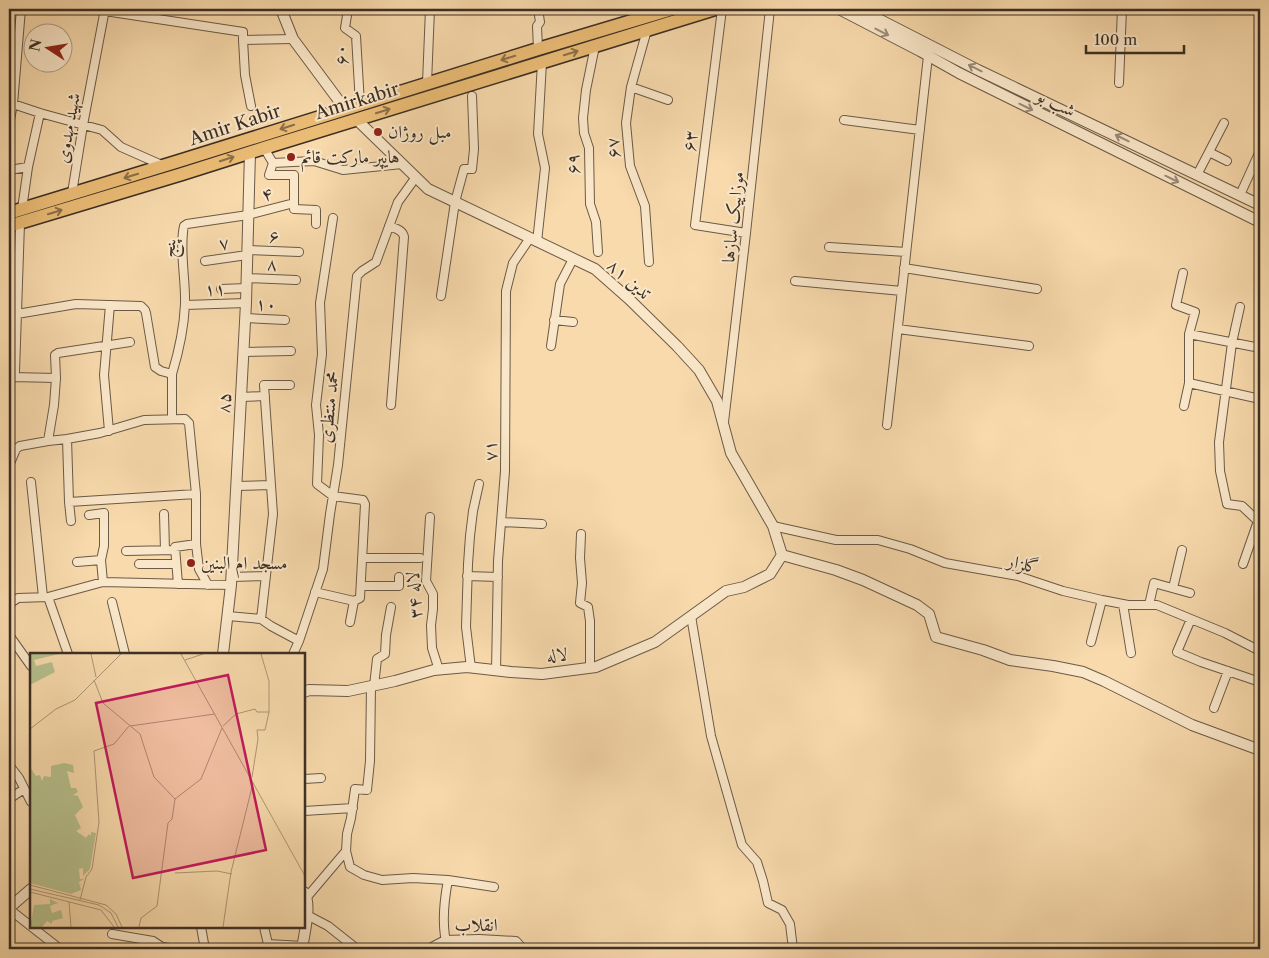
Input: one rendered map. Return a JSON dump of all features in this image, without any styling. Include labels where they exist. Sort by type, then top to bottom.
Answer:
[{"type":"main road","name":"Amirkabir","points":[[14,225],[182,174],[196,163],[264,148],[647,30],[673,13],[715,9]]},
{"type":"main road","name":"Amir Kabir","points":[[9,213],[164,166],[180,162],[196,163],[360,104],[538,49],[673,13]]},
{"type":"main road","points":[[180,162],[182,174]]},
{"type":"street","points":[[9,125],[21,9]]},
{"type":"street","points":[[281,9],[293,39],[345,109]]},
{"type":"street","name":"۶۰","points":[[348,9],[344,28],[356,36],[360,104]]},
{"type":"street","points":[[428,83],[430,9]]},
{"type":"street","points":[[538,9],[540,22],[537,26],[538,49]]},
{"type":"street","name":"۶۳","points":[[722,9],[695,225],[746,233]]},
{"type":"street","name":"موزاییک سازها","points":[[724,428],[770,9]]},
{"type":"street","name":"شب بو","points":[[839,9],[967,77],[1260,222]]},
{"type":"street","name":"شب بو","points":[[859,9],[978,70],[1260,205]]},
{"type":"street","points":[[1119,83],[1122,9]]},
{"type":"street","points":[[105,10],[243,32],[245,75],[250,106]]},
{"type":"street","name":"شهید مهدوی","points":[[72,193],[105,10]]},
{"type":"street","name":"۶۷","points":[[647,30],[631,87],[626,123],[630,166],[645,206],[649,262]]},
{"type":"street","points":[[243,40],[293,39]]},
{"type":"street","name":"۶۹","points":[[595,46],[586,90],[584,133],[589,148],[590,204],[596,222],[598,252]]},
{"type":"street","points":[[887,425],[928,56]]},
{"type":"street","name":"۷۱","points":[[496,670],[498,576],[505,471],[506,291],[513,263],[533,240],[544,168],[538,134],[542,62]]},
{"type":"street","points":[[631,87],[668,100]]},
{"type":"street","points":[[441,296],[455,202],[464,168],[472,168],[474,149],[472,96]]},
{"type":"street","points":[[11,104],[102,130],[121,147],[164,166]]},
{"type":"street","points":[[22,209],[28,167],[40,113]]},
{"type":"street","name":"تدین ۸۱","points":[[356,119],[428,189],[594,269],[629,299],[677,346],[699,370],[717,401],[731,453],[773,526],[782,555]]},
{"type":"street","points":[[844,120],[920,130]]},
{"type":"street","points":[[1197,175],[1224,123]]},
{"type":"street","points":[[264,148],[273,163],[269,175],[294,175],[294,209],[316,210],[316,224]]},
{"type":"street","points":[[1240,195],[1260,151]]},
{"type":"street","name":"۸۵","points":[[223,653],[232,581],[246,302],[250,152]]},
{"type":"street","points":[[1209,152],[1227,161]]},
{"type":"street","points":[[273,163],[314,161],[343,170],[402,164]]},
{"type":"street","points":[[9,170],[28,167]]},
{"type":"street","name":"محمد منتظری","points":[[293,653],[323,569],[338,465],[357,276],[376,262],[398,202],[416,177]]},
{"type":"street","name":"۴","points":[[248,214],[294,203]]},
{"type":"street","name":"پنج","points":[[185,305],[184,226],[248,214]]},
{"type":"street","points":[[315,592],[354,601],[360,598],[361,586],[365,502],[333,496],[317,484],[319,435],[316,405],[322,354],[320,303],[333,218]]},
{"type":"street","points":[[10,378],[15,372],[17,314],[14,225]]},
{"type":"street","points":[[389,226],[401,231],[404,237],[392,405]]},
{"type":"street","points":[[829,247],[906,252]]},
{"type":"street","name":"۶","points":[[247,252],[299,252]]},
{"type":"street","name":"۷","points":[[205,261],[247,252]]},
{"type":"street","points":[[550,346],[560,284],[573,259]]},
{"type":"street","points":[[904,268],[1037,289]]},
{"type":"street","points":[[1183,273],[1176,305],[1195,312],[1189,334],[1189,383],[1184,406]]},
{"type":"street","name":"۸","points":[[221,289],[246,283],[296,280]]},
{"type":"street","points":[[795,281],[902,291]]},
{"type":"street","name":"۱۱","points":[[185,305],[246,302]]},
{"type":"street","points":[[17,314],[76,304],[141,306],[145,310],[155,367],[160,371],[172,374]]},
{"type":"street","points":[[109,431],[104,375],[110,305]]},
{"type":"street","points":[[172,419],[172,374],[181,345],[185,305]]},
{"type":"street","points":[[1240,307],[1232,343],[1219,442],[1220,471],[1227,504],[1242,506],[1259,522],[1243,564]]},
{"type":"street","name":"۱۰","points":[[245,318],[285,320]]},
{"type":"street","points":[[554,320],[574,322]]},
{"type":"street","points":[[898,329],[1029,346]]},
{"type":"street","points":[[1189,334],[1260,348]]},
{"type":"street","points":[[48,441],[54,405],[55,355],[130,342]]},
{"type":"street","points":[[243,352],[291,351]]},
{"type":"street","points":[[10,378],[56,378]]},
{"type":"street","points":[[1189,383],[1260,399]]},
{"type":"street","points":[[261,619],[273,514],[264,385],[290,385]]},
{"type":"street","points":[[241,397],[265,396]]},
{"type":"street","points":[[9,461],[11,461],[16,449],[20,446],[109,431],[144,420],[185,419],[189,423],[196,494],[196,544],[199,570],[208,585]]},
{"type":"street","points":[[67,439],[71,521]]},
{"type":"street","points":[[31,482],[46,598],[68,653]]},
{"type":"street","points":[[472,668],[466,627],[468,576],[473,511],[480,484]]},
{"type":"street","points":[[236,486],[271,485]]},
{"type":"street","points":[[69,502],[196,494]]},
{"type":"street","points":[[89,515],[104,514],[104,546],[101,560],[103,582]]},
{"type":"street","points":[[164,514],[165,550]]},
{"type":"street","name":"لاله ۳۴","points":[[430,517],[426,581],[433,594],[432,648],[438,670]]},
{"type":"street","points":[[501,522],[542,524]]},
{"type":"street","name":"گلزار","points":[[773,526],[836,540],[878,540],[910,549],[945,563],[1018,576],[1102,600],[1124,604],[1157,605],[1225,633],[1260,651]]},
{"type":"street","points":[[581,534],[582,583],[580,603],[588,607],[590,621],[590,668]]},
{"type":"street","points":[[178,584],[174,547],[196,544]]},
{"type":"street","points":[[126,551],[175,550]]},
{"type":"street","points":[[1173,588],[1182,550]]},
{"type":"street","points":[[782,555],[836,570],[863,580],[917,605],[929,614],[936,638],[983,650],[1010,660],[1083,672],[1192,725],[1260,750]]},
{"type":"street","name":"لاله","points":[[305,692],[309,690],[348,692],[438,670],[472,668],[542,674],[596,667],[654,642],[726,591],[744,586],[770,574],[782,555]]},
{"type":"street","points":[[362,558],[420,558]]},
{"type":"street","points":[[77,562],[101,560]]},
{"type":"street","points":[[139,564],[176,564]]},
{"type":"street","points":[[9,604],[18,598],[46,598],[103,582],[208,585],[266,576]]},
{"type":"street","points":[[468,576],[498,576]]},
{"type":"street","points":[[361,586],[399,586],[400,577]]},
{"type":"street","points":[[1149,605],[1154,583],[1190,593]]},
{"type":"street","points":[[1091,642],[1102,600]]},
{"type":"street","points":[[350,622],[354,601]]},
{"type":"street","points":[[112,602],[125,653]]},
{"type":"street","points":[[1124,604],[1131,654]]},
{"type":"street","points":[[391,608],[384,654],[377,659],[372,686],[370,761],[367,790],[355,789],[347,834],[346,851],[350,867],[364,875],[382,880],[413,878],[448,880],[494,887]]},
{"type":"street","points":[[228,616],[261,619],[299,641]]},
{"type":"street","points":[[690,616],[711,736],[742,846],[757,862],[768,903],[782,910],[790,924],[793,949]]},
{"type":"street","points":[[1191,619],[1177,652],[1260,682]]},
{"type":"street","points":[[9,634],[30,665]]},
{"type":"street","points":[[1214,708],[1228,671]]},
{"type":"street","points":[[9,765],[19,778],[30,800]]},
{"type":"street","points":[[305,779],[321,778]]},
{"type":"street","points":[[9,799],[24,789]]},
{"type":"street","points":[[305,811],[352,808]]},
{"type":"street","points":[[264,928],[268,944],[302,948],[307,915],[305,895],[346,851]]},
{"type":"street","points":[[448,880],[444,901],[445,940],[448,949]]},
{"type":"street","points":[[30,890],[9,909],[30,925]]},
{"type":"street","points":[[307,915],[328,926],[357,949]]},
{"type":"street","points":[[33,928],[60,949]]},
{"type":"street","points":[[201,928],[205,949]]},
{"type":"street","points":[[112,934],[153,941],[162,947],[178,949]]},
{"type":"street","name":"انقلاب","points":[[428,949],[445,940],[516,941],[523,949]]},
{"type":"place","name":"مبل روژان","points":[[378,132]]},
{"type":"place","name":"هایپر مارکت قائم","points":[[291,157]]},
{"type":"place","name":"مسجد ام البنین","points":[[191,563]]}]
